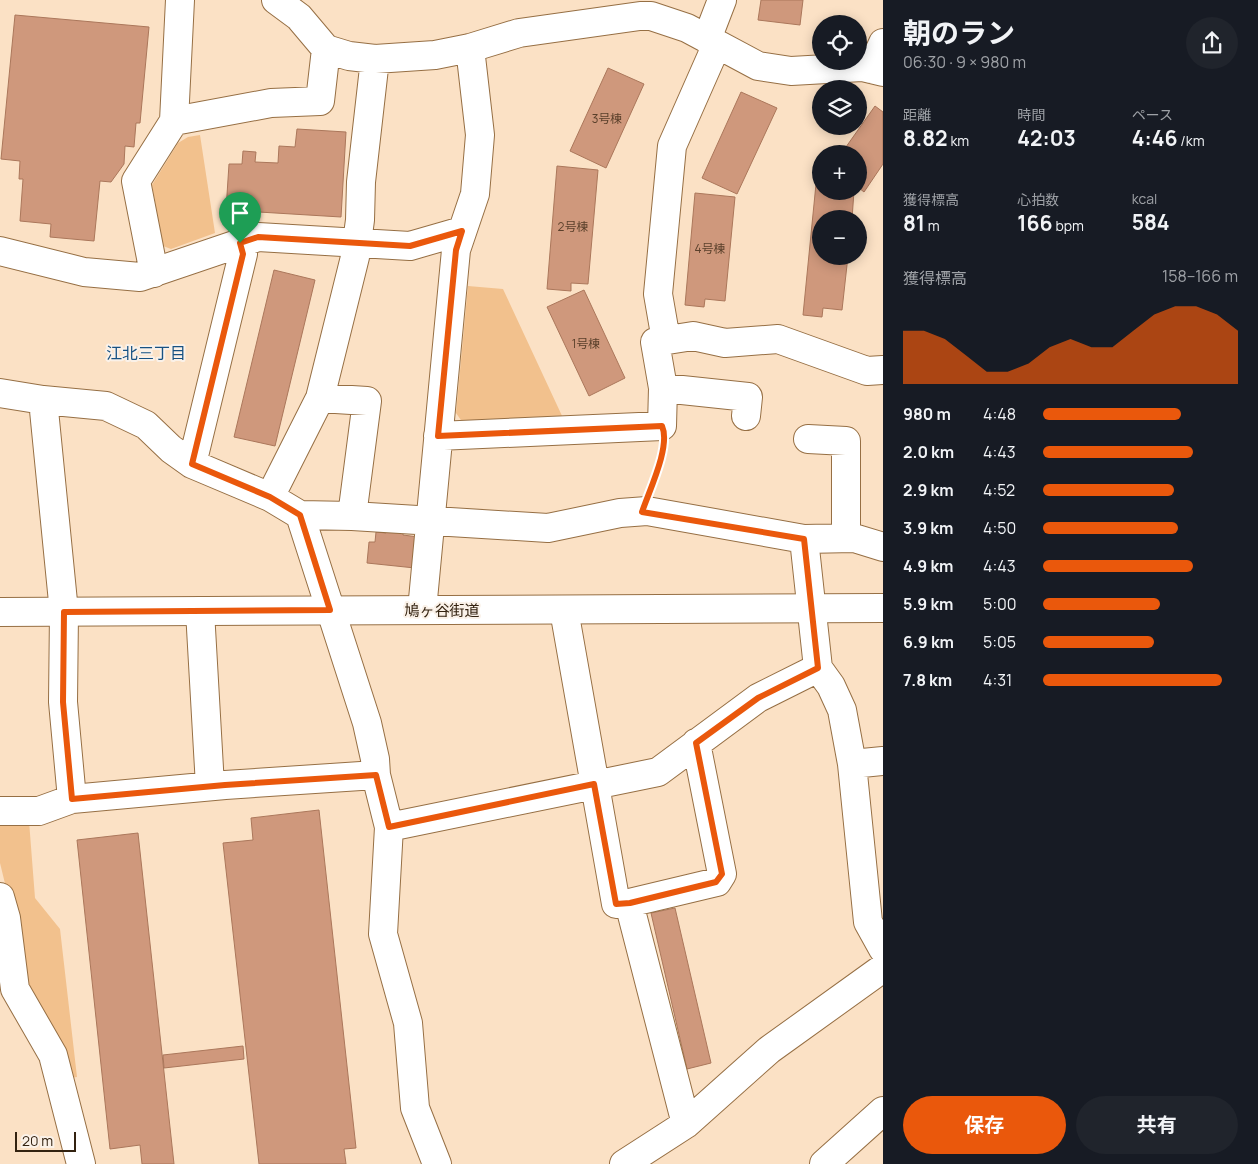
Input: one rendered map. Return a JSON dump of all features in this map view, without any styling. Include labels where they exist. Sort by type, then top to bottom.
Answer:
[{"type":"street","points":[[154,273],[136,181],[174,121],[180,0]]},
{"type":"street","points":[[276,0],[299,17],[326,49],[349,56],[375,59],[435,55],[470,48],[520,33],[641,8],[651,16],[687,28],[758,66],[791,70],[862,67],[877,70],[883,43]]},
{"type":"street","points":[[666,340],[658,294],[672,146],[712,42],[722,0]]},
{"type":"street","points":[[422,610],[456,250],[475,194],[480,135],[470,48]]},
{"type":"street","points":[[174,121],[271,103],[320,101],[326,49]]},
{"type":"street","points":[[270,497],[320,398],[357,243],[361,182],[375,59]]},
{"type":"street","points":[[0,251],[84,272],[140,277],[258,237],[410,246],[462,231]]},
{"type":"street","points":[[192,464],[243,254],[240,243]]},
{"type":"street","points":[[438,436],[662,426],[663,388],[655,342],[666,340],[693,336],[726,343],[778,339],[867,371],[883,370]]},
{"type":"street","points":[[663,388],[748,396],[746,416]]},
{"type":"street","points":[[0,393],[44,400],[106,406],[146,425],[171,449],[192,464],[270,497],[300,515],[352,516],[548,528],[620,513],[642,512],[804,539],[854,538],[883,547]]},
{"type":"street","points":[[320,398],[367,401],[352,516]]},
{"type":"street","points":[[44,400],[64,612],[63,702],[72,799]]},
{"type":"street","points":[[808,439],[846,441],[846,538]]},
{"type":"street","points":[[300,515],[367,723],[376,759],[376,775],[389,827],[383,934],[408,1023],[415,1108],[437,1164]]},
{"type":"street","points":[[804,539],[818,668],[831,686],[842,710],[852,764],[868,922],[883,949]]},
{"type":"street","name":"鳩ヶ谷街道","points":[[0,612],[883,608]]},
{"type":"street","points":[[564,610],[616,904],[630,903],[716,882],[722,874],[696,743]]},
{"type":"street","points":[[200,611],[210,786]]},
{"type":"street","points":[[389,827],[658,772],[758,698],[818,668]]},
{"type":"street","points":[[852,764],[883,761]]},
{"type":"street","points":[[0,811],[39,811],[72,799],[210,786],[376,775]]},
{"type":"street","points":[[0,897],[6,918],[15,989],[53,1055],[81,1164]]},
{"type":"street","points":[[630,903],[686,1124]]},
{"type":"street","points":[[624,1164],[686,1124],[769,1050],[883,968]]},
{"type":"street","points":[[824,1164],[883,1110]]},
{"type":"path","points":[[642,512],[659,463],[665,438],[662,426]]},
{"type":"shaded area","points":[[200,135],[215,233],[171,249],[163,246],[152,185],[178,143],[188,137]]},
{"type":"shaded area","points":[[468,286],[503,289],[563,418],[463,423],[456,413]]},
{"type":"shaded area","points":[[0,821],[29,821],[35,898],[60,929],[77,1077],[70,1078],[25,987],[21,949],[0,863]]},
{"type":"building","points":[[761,0],[803,0],[800,25],[758,20]]},
{"type":"building","points":[[15,15],[149,27],[140,123],[136,123],[134,147],[125,146],[124,164],[111,182],[100,181],[94,241],[50,237],[51,224],[20,221],[23,179],[19,179],[20,161],[1,159]]},
{"type":"building","points":[[608,68],[644,84],[606,168],[570,151]]},
{"type":"building","points":[[741,92],[777,108],[737,194],[702,178]]},
{"type":"building","points":[[875,106],[883,112],[883,164],[867,188],[867,145],[847,145],[854,135],[867,135],[867,117]]},
{"type":"building","points":[[297,129],[346,132],[341,217],[226,210],[229,164],[242,164],[243,151],[256,152],[255,162],[278,163],[279,146],[295,147]]},
{"type":"building","points":[[557,166],[598,170],[588,284],[571,283],[571,291],[547,289]]},
{"type":"building","points":[[695,193],[735,197],[725,301],[705,299],[704,307],[685,305]]},
{"type":"building","points":[[814,200],[853,200],[853,210],[813,210]]},
{"type":"building","points":[[812,224],[812,265],[847,265],[842,310],[823,308],[822,317],[803,315]]},
{"type":"building","points":[[274,270],[315,280],[275,446],[234,437]]},
{"type":"building","points":[[584,290],[625,378],[589,396],[547,307]]},
{"type":"building","points":[[387,528],[403,530],[403,535],[418,537],[415,568],[367,563],[369,542],[375,542],[376,532],[386,533]]},
{"type":"building","points":[[319,810],[356,1148],[344,1149],[346,1164],[259,1164],[223,843],[253,840],[251,818]]},
{"type":"building","points":[[138,833],[174,1164],[142,1164],[140,1145],[110,1149],[77,840]]},
{"type":"building","points":[[675,908],[711,1063],[687,1069],[651,913]]},
{"type":"building","points":[[243,1046],[244,1059],[164,1068],[163,1055]]},
{"type":"district","name":"江北三丁目","points":[[146,353]]},
{"type":"route","points":[[462,231],[456,250],[438,436],[662,426],[665,438],[659,463],[642,512],[647,511],[804,539],[818,668],[758,698],[696,743],[722,874],[716,882],[630,903],[616,904],[594,784],[389,827],[376,775],[225,785],[72,799],[63,702],[64,612],[330,610],[300,515],[270,497],[192,464],[243,254],[240,243],[258,237],[410,246],[462,231]]}]
